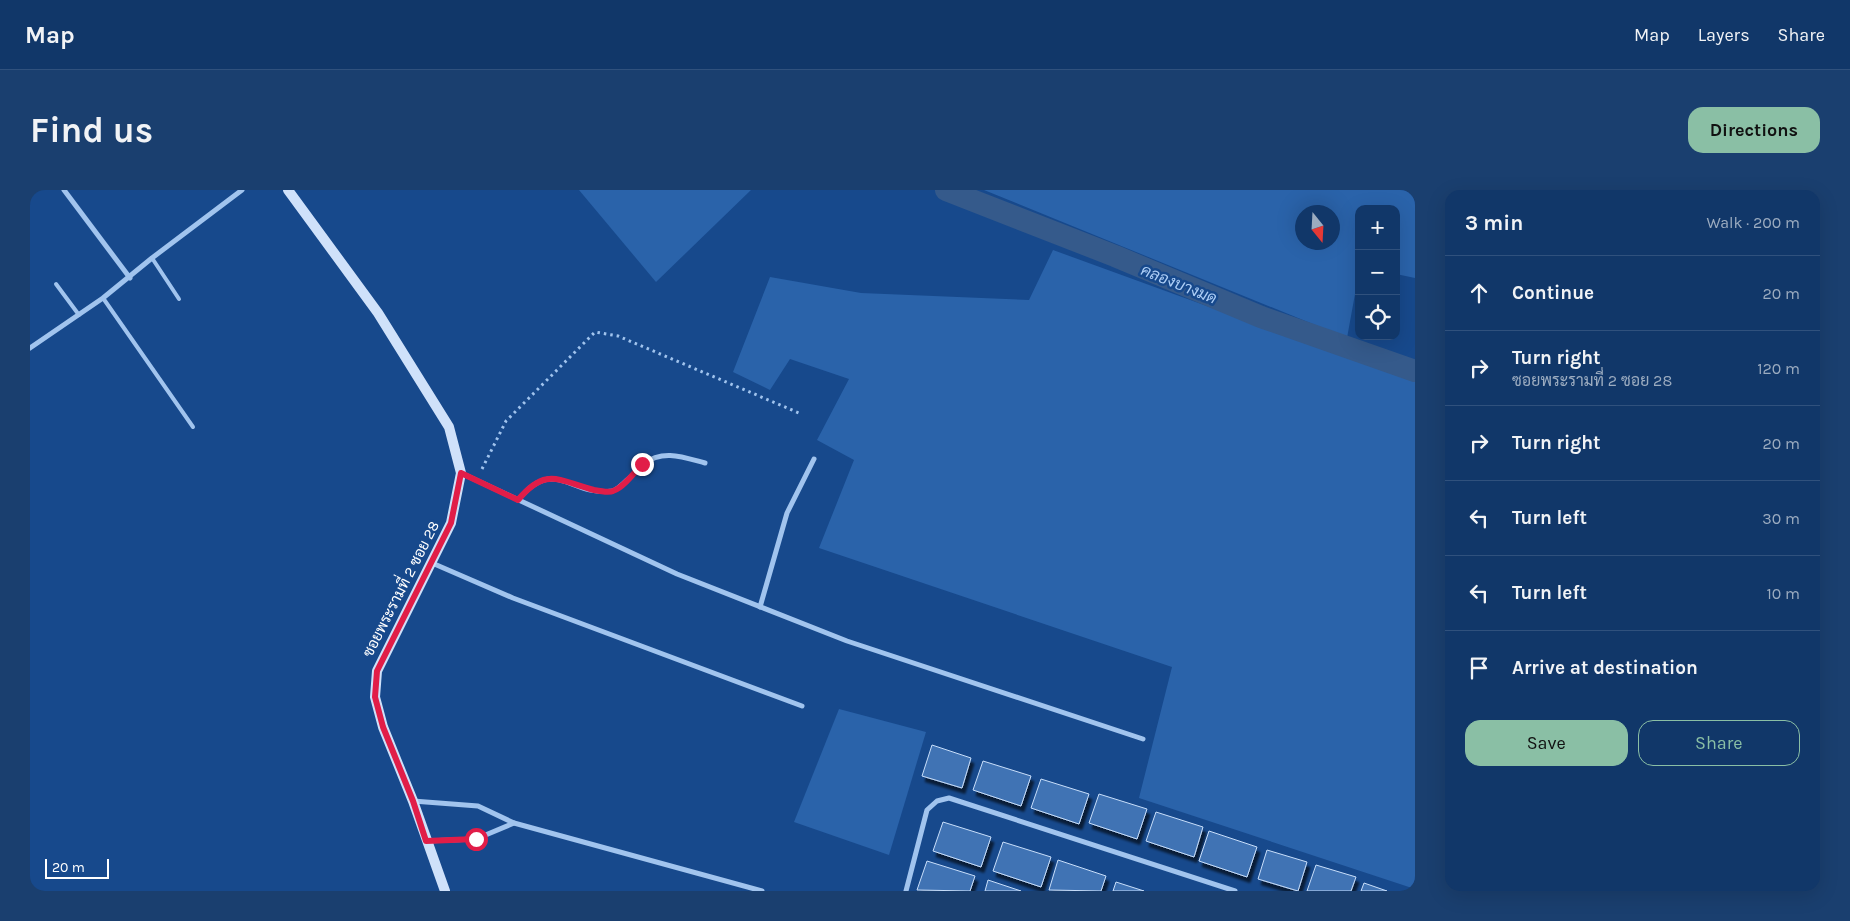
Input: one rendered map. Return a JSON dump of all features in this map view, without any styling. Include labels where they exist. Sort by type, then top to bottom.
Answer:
[{"type":"street","points":[[64,190],[130,278]]},
{"type":"street","points":[[30,348],[130,278],[152,258],[242,190]]},
{"type":"street","name":"ซอยพระรามที่ 2 ซอย 28","points":[[288,190],[378,313],[449,427],[461,473],[451,523],[377,671],[375,697],[383,727],[413,801],[445,891]]},
{"type":"street","points":[[518,500],[528,487],[540,480],[554,478],[598,491],[614,491],[628,480],[642,464],[659,455],[678,456],[705,463]]},
{"type":"street","points":[[760,607],[787,514],[814,460]]},
{"type":"street","points":[[461,473],[677,574],[847,641],[1143,739]]},
{"type":"street","points":[[432,562],[522,601],[802,706]]},
{"type":"street","points":[[906,891],[927,810],[937,801],[949,798],[1235,891]]},
{"type":"street","points":[[413,801],[478,806],[514,823],[762,891]]},
{"type":"street","points":[[426,841],[476,839],[514,823]]},
{"type":"lane","points":[[152,258],[179,300]]},
{"type":"lane","points":[[56,284],[79,315]]},
{"type":"lane","points":[[103,298],[193,427]]},
{"type":"path","points":[[477,480],[506,421],[595,332],[618,336],[799,413]]},
{"type":"shaded area","points":[[579,190],[751,190],[656,282]]},
{"type":"shaded area","points":[[984,190],[1415,190],[1415,278],[1400,275],[1400,205],[1355,205],[1355,294],[1347,338]]},
{"type":"shaded area","points":[[1053,250],[1415,382],[1415,889],[1139,798],[1172,667],[819,548],[854,460],[817,440],[849,379],[790,359],[770,390],[733,372],[770,277],[861,293],[1029,300]]},
{"type":"shaded area","points":[[839,709],[926,732],[889,855],[794,822]]},
{"type":"building","points":[[932,745],[971,758],[962,788],[922,776]]},
{"type":"building","points":[[983,761],[1031,776],[1021,806],[973,790]]},
{"type":"building","points":[[1041,779],[1089,794],[1079,824],[1031,808]]},
{"type":"building","points":[[1099,794],[1147,809],[1137,839],[1089,823]]},
{"type":"building","points":[[1156,812],[1203,827],[1194,857],[1146,841]]},
{"type":"building","points":[[943,822],[991,837],[981,867],[933,851]]},
{"type":"building","points":[[1209,831],[1257,847],[1247,877],[1199,861]]},
{"type":"building","points":[[1003,842],[1051,857],[1041,887],[993,871]]},
{"type":"building","points":[[1267,850],[1307,862],[1298,891],[1258,879]]},
{"type":"building","points":[[1058,860],[1106,876],[1101,891],[1049,890]]},
{"type":"building","points":[[927,861],[975,876],[970,891],[917,890]]},
{"type":"building","points":[[1316,865],[1356,877],[1351,891],[1307,891]]},
{"type":"building","points":[[988,880],[1021,891],[985,891]]},
{"type":"building","points":[[1116,882],[1144,891],[1113,891]]},
{"type":"building","points":[[1364,883],[1387,891],[1361,891]]},
{"type":"waterway","name":"คลองบางมด","points":[[946,190],[1115,256],[1261,317],[1415,371]]},
{"type":"route","points":[[476,839],[426,841],[413,801],[383,727],[375,697],[377,671],[451,523],[461,473],[518,500],[528,487],[540,480],[554,478],[598,491],[614,491],[628,480],[642,464]]}]
